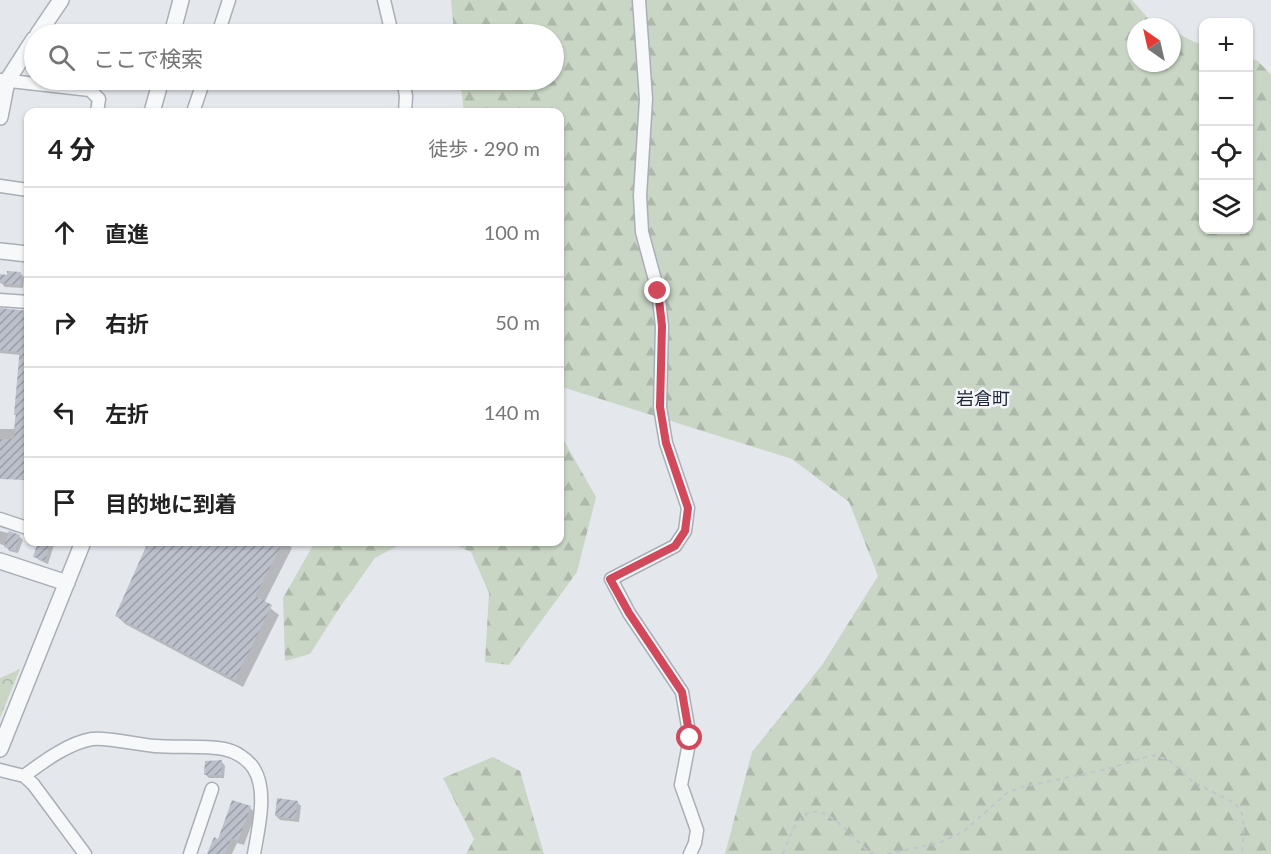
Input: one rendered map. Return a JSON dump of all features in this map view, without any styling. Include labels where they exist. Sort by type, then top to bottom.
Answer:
[{"type":"street","points":[[45,24],[61,0]]},
{"type":"street","points":[[175,24],[181,0]]},
{"type":"street","points":[[221,24],[229,0]]},
{"type":"street","points":[[384,0],[390,24]]},
{"type":"street","points":[[639,0],[646,99],[640,196],[642,232],[658,291],[662,326],[660,407],[666,443],[688,508],[685,531],[675,546],[610,579],[629,613],[682,692],[690,738],[681,785],[697,830],[690,854]]},
{"type":"street","points":[[0,117],[4,80],[24,53]]},
{"type":"street","points":[[4,80],[24,82]]},
{"type":"street","points":[[90,90],[99,99],[98,108]]},
{"type":"street","points":[[153,108],[158,90]]},
{"type":"street","points":[[194,108],[201,90]]},
{"type":"street","points":[[405,90],[405,108]]},
{"type":"street","points":[[0,186],[24,189]]},
{"type":"street","points":[[0,251],[24,254]]},
{"type":"street","points":[[0,300],[24,302]]},
{"type":"street","points":[[0,519],[24,527]]},
{"type":"street","points":[[0,749],[81,546]]},
{"type":"street","points":[[0,561],[67,583]]},
{"type":"street","points":[[24,776],[78,744],[94,739],[156,746],[225,749],[239,754],[254,769],[259,785],[261,807],[254,854]]},
{"type":"street","points":[[0,770],[24,776],[33,784],[85,854]]},
{"type":"street","points":[[190,854],[212,789]]},
{"type":"path","points":[[887,854],[939,843],[963,832],[1007,793],[1023,787],[1111,768],[1152,755],[1169,760],[1192,782],[1235,803],[1242,814],[1244,826],[1242,854]]},
{"type":"path","points":[[783,854],[801,817],[818,811],[830,815],[869,852],[874,854]]},
{"type":"green space","points":[[451,0],[1132,0],[1149,18],[1127,18],[1127,72],[1181,72],[1181,35],[1199,44],[1199,234],[1253,234],[1253,59],[1258,61],[1271,75],[1271,854],[725,854],[752,752],[822,665],[878,576],[849,502],[792,459],[564,388],[564,108],[464,108],[461,90],[564,90],[564,24],[453,24]]},
{"type":"green space","points":[[564,441],[596,497],[577,572],[509,665],[485,662],[489,593],[471,552],[457,546],[564,546]]},
{"type":"green space","points":[[313,546],[398,546],[375,558],[310,654],[285,661],[283,598]]},
{"type":"green space","points":[[20,669],[0,718],[0,678]]},
{"type":"green space","points":[[493,757],[520,771],[544,854],[466,854],[474,839],[443,778]]},
{"type":"building","points":[[7,271],[21,272],[20,285],[0,283],[0,274],[7,275]]},
{"type":"building","points":[[0,308],[24,311],[24,480],[0,479],[0,439],[14,439],[19,352],[0,350]]},
{"type":"building","points":[[9,531],[20,535],[15,551],[4,547]]},
{"type":"building","points":[[37,546],[49,546],[45,561],[33,557]]},
{"type":"building","points":[[146,546],[281,546],[255,596],[272,605],[235,680],[115,616]]},
{"type":"building","points":[[222,760],[221,775],[204,775],[205,761]]},
{"type":"building","points":[[277,798],[298,801],[295,819],[275,816]]},
{"type":"building","points":[[232,800],[251,806],[238,841],[231,838],[225,854],[207,854],[214,837],[218,839]]},
{"type":"district","name":"岩倉町","points":[[983,398]]},
{"type":"route","points":[[658,291],[662,326],[660,407],[666,443],[688,508],[685,531],[675,546],[610,579],[629,613],[682,692],[690,738]]}]
